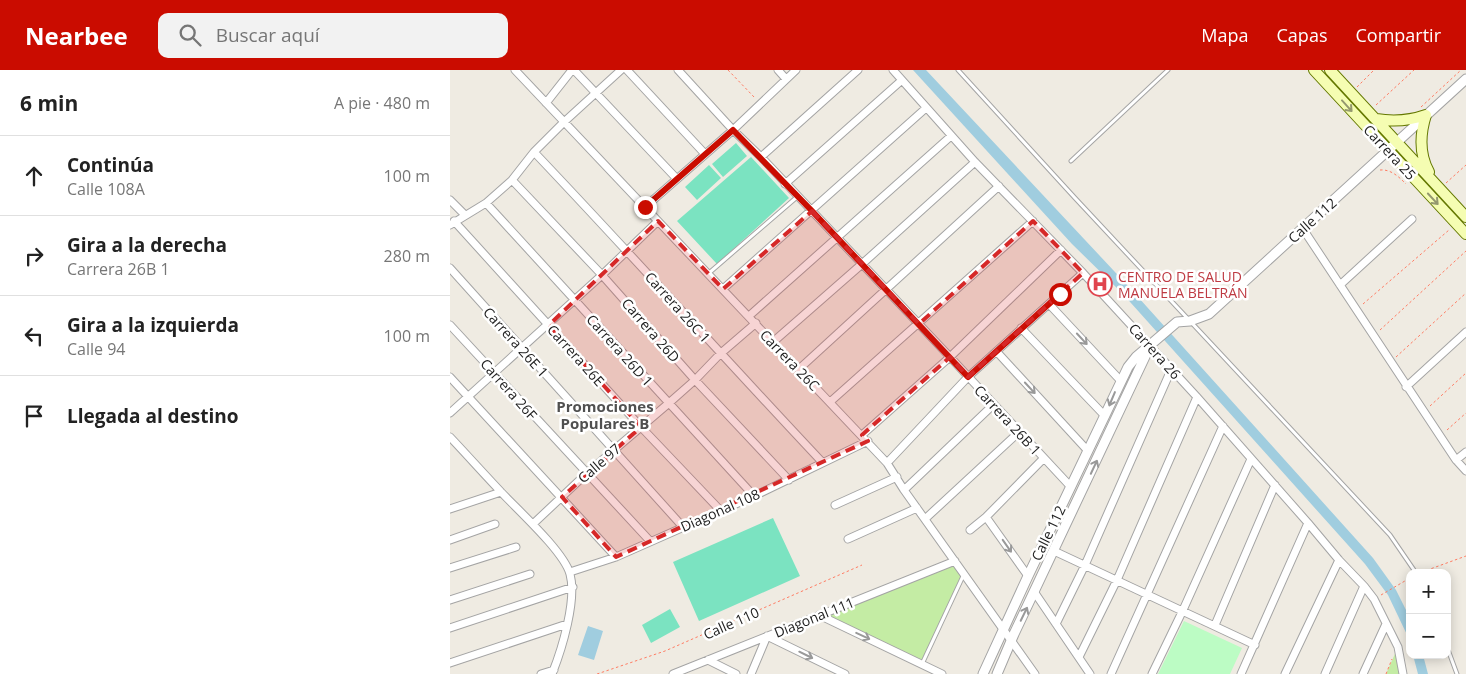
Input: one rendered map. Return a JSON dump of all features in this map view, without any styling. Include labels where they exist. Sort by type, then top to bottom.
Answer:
[{"type":"main road","name":"Carrera 25","points":[[1314,70],[1466,234]]},
{"type":"main road","name":"Carrera 25","points":[[1330,70],[1372,116],[1437,179],[1466,217]]},
{"type":"main road","points":[[1372,116],[1396,122],[1412,120],[1422,112]]},
{"type":"main road","points":[[1422,112],[1422,154],[1426,167],[1437,179]]},
{"type":"street","name":"Carrera 26C","points":[[515,70],[887,463],[904,490],[1035,674]]},
{"type":"street","points":[[546,103],[573,70],[677,179]]},
{"type":"street","points":[[452,223],[486,204],[512,180],[534,152],[564,122],[621,70]]},
{"type":"street","points":[[627,70],[705,154]]},
{"type":"street","name":"Carrera 26B 1","points":[[678,70],[950,356],[993,405],[1071,487]]},
{"type":"street","points":[[778,70],[786,78]]},
{"type":"street","points":[[645,207],[733,130],[796,70]]},
{"type":"street","points":[[761,157],[858,70]]},
{"type":"street","name":"Carrera 26","points":[[893,70],[975,162],[1152,344],[1171,370],[1198,397],[1250,459],[1364,586],[1374,599],[1398,647],[1403,674]]},
{"type":"street","name":"Calle 112","points":[[983,674],[1105,416],[1120,380],[1136,357],[1177,322],[1190,321],[1209,314],[1398,142],[1422,112],[1466,79]]},
{"type":"street","points":[[785,184],[902,80]]},
{"type":"street","points":[[723,289],[926,108]]},
{"type":"street","points":[[749,316],[951,136]]},
{"type":"street","name":"Carrera 26C 1","points":[[534,152],[822,462]]},
{"type":"street","points":[[773,342],[975,162]]},
{"type":"street","name":"Carrera 26D","points":[[512,180],[602,275],[695,380],[789,480]]},
{"type":"street","points":[[799,369],[999,186]]},
{"type":"street","points":[[450,200],[465,215]]},
{"type":"street","name":"Carrera 26D 1","points":[[486,204],[754,496]]},
{"type":"street","points":[[1340,285],[1412,219]]},
{"type":"street","points":[[450,413],[548,325],[658,221]]},
{"type":"street","points":[[830,402],[1033,221]]},
{"type":"street","name":"Carrera 26E","points":[[452,223],[720,510]]},
{"type":"street","points":[[1303,228],[1406,387],[1466,472]]},
{"type":"street","points":[[862,435],[950,356],[1061,250]]},
{"type":"street","name":"Carrera 26E 1","points":[[450,268],[683,527]]},
{"type":"street","points":[[887,463],[968,377],[1083,273]]},
{"type":"street","points":[[1049,304],[1120,380]]},
{"type":"street","name":"Calle 97","points":[[533,524],[586,474],[695,380],[720,354],[756,323]]},
{"type":"street","name":"Carrera 26F","points":[[450,325],[650,541]]},
{"type":"street","points":[[1021,328],[1105,416]]},
{"type":"street","points":[[1406,387],[1466,332]]},
{"type":"street","name":"Calle 112","points":[[997,674],[1152,344]]},
{"type":"street","points":[[997,352],[1088,451]]},
{"type":"street","points":[[1056,624],[1085,565],[1171,370]]},
{"type":"street","points":[[450,376],[616,557]]},
{"type":"street","points":[[1079,658],[1117,580],[1198,397]]},
{"type":"street","points":[[904,490],[993,405]]},
{"type":"street","points":[[1111,674],[1223,426]]},
{"type":"street","points":[[925,519],[1019,432]]},
{"type":"street","points":[[450,437],[533,524],[570,572],[573,587],[567,624],[553,672],[541,674]]},
{"type":"street","name":"Diagonal 108","points":[[570,572],[616,557],[789,480],[822,462],[868,441]]},
{"type":"street","points":[[1456,460],[1466,452]]},
{"type":"street","points":[[970,530],[986,517],[1044,458]]},
{"type":"street","points":[[1152,674],[1183,610],[1250,459]]},
{"type":"street","points":[[835,504],[897,477]]},
{"type":"street","points":[[1214,625],[1274,484]]},
{"type":"street","points":[[450,508],[501,492]]},
{"type":"street","points":[[848,539],[917,508]]},
{"type":"street","points":[[986,517],[1028,576]]},
{"type":"street","points":[[1241,674],[1308,522]]},
{"type":"street","points":[[450,540],[495,524]]},
{"type":"street","points":[[450,568],[516,547]]},
{"type":"street","points":[[1054,551],[1255,645]]},
{"type":"street","points":[[1285,674],[1339,560]]},
{"type":"street","name":"Diagonal 111","points":[[673,674],[955,561]]},
{"type":"street","points":[[450,600],[530,574]]},
{"type":"street","points":[[1325,674],[1364,586]]},
{"type":"street","points":[[450,628],[573,587]]},
{"type":"street","points":[[1035,593],[1090,674]]},
{"type":"street","points":[[819,615],[942,674]]},
{"type":"street","points":[[450,663],[567,624]]},
{"type":"street","points":[[1363,674],[1386,624]]},
{"type":"street","points":[[752,674],[767,636],[845,674]]},
{"type":"street","points":[[708,660],[736,674]]},
{"type":"lane","points":[[958,70],[1390,535],[1414,569]]},
{"type":"lane","points":[[1071,161],[1168,70]]},
{"type":"lane","points":[[709,274],[798,196]]},
{"type":"lane","points":[[922,664],[964,574]]},
{"type":"lane","points":[[1451,658],[1457,674]]},
{"type":"path","points":[[728,70],[760,103]]},
{"type":"path","points":[[1350,92],[1374,70]]},
{"type":"path","points":[[1372,116],[1414,70]]},
{"type":"path","points":[[1422,112],[1461,70]]},
{"type":"path","points":[[1437,179],[1446,184],[1466,165]]},
{"type":"path","points":[[1360,306],[1450,229]]},
{"type":"path","points":[[1378,332],[1466,251]]},
{"type":"path","points":[[1395,358],[1466,293]]},
{"type":"path","points":[[1428,408],[1466,373]]},
{"type":"path","points":[[1445,432],[1466,413]]},
{"type":"path","points":[[1429,569],[1466,556]]},
{"type":"path","name":"Calle 110","points":[[597,674],[665,652],[862,565]]},
{"type":"path","points":[[1382,594],[1406,580]]},
{"type":"path","points":[[1386,674],[1398,647]]},
{"type":"highlighted area","points":[[812,211],[919,324],[1033,221],[1083,273],[968,377],[950,357],[862,435],[868,441],[616,557],[562,497],[641,427],[549,325],[658,221],[723,289]]},
{"type":"green space","points":[[736,143],[747,156],[723,177],[712,164]]},
{"type":"green space","points":[[751,157],[789,198],[717,264],[677,221]]},
{"type":"green space","points":[[709,165],[721,178],[697,200],[685,187]]},
{"type":"green space","points":[[773,518],[800,576],[699,621],[673,562]]},
{"type":"green space","points":[[955,561],[964,574],[922,664],[819,615]]},
{"type":"green space","points":[[670,609],[680,627],[651,643],[642,625]]},
{"type":"green space","points":[[1184,621],[1242,648],[1230,674],[1158,674]]},
{"type":"green space","points":[[1398,647],[1403,674],[1386,674]]},
{"type":"water","points":[[913,70],[926,70],[1129,287],[1373,558],[1396,590],[1406,610],[1406,633],[1388,595],[1365,564],[1122,293],[1072,244]]},
{"type":"water","points":[[588,626],[603,631],[594,660],[578,655]]},
{"type":"water","points":[[1414,659],[1424,659],[1428,674],[1418,674]]},
{"type":"place","name":"CENTRO DE SALUD MANUELA BELTRÁN","points":[[1100,284]]},
{"type":"district","name":"Promociones Populares B","points":[[605,414]]},
{"type":"route","points":[[645,207],[733,130],[761,157],[968,377],[1060,294]]}]
